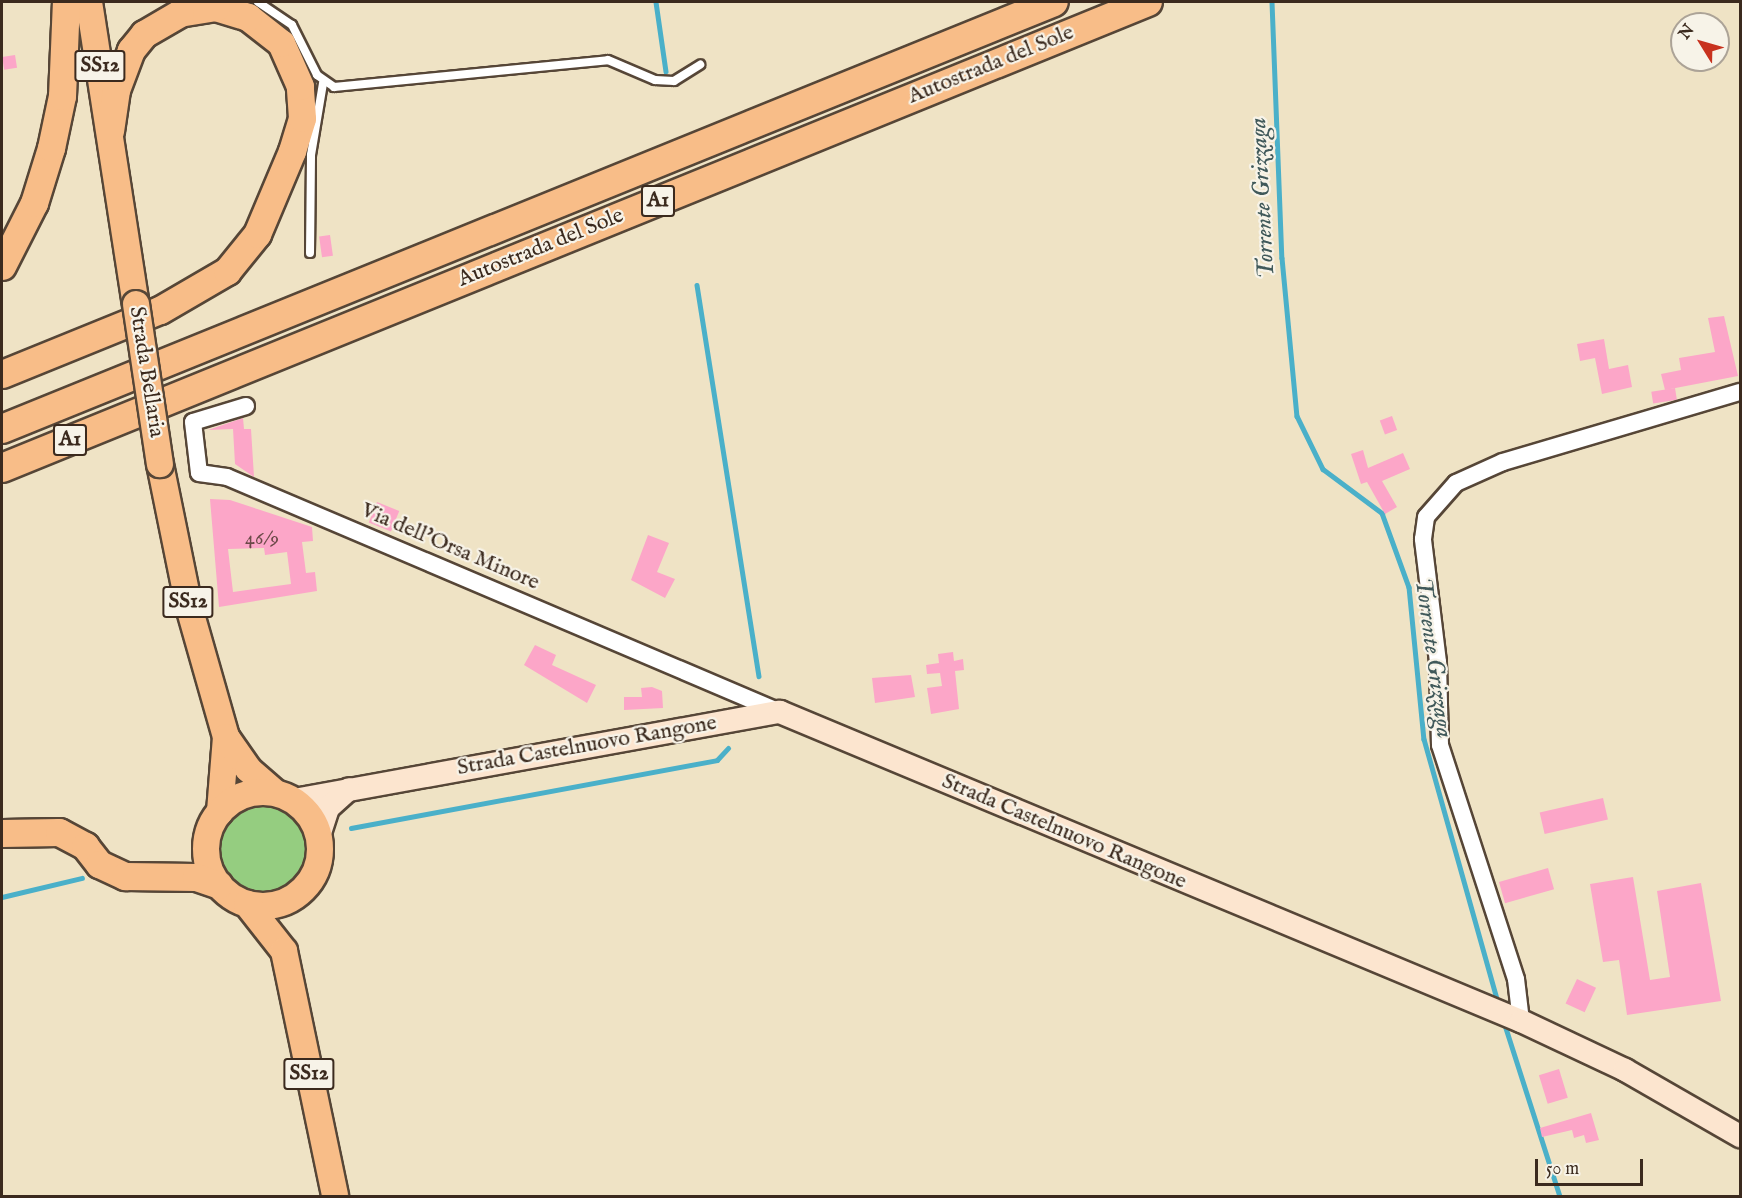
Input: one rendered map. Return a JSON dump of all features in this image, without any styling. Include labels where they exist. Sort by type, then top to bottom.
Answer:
[{"type":"highway","points":[[2,266],[34,203],[51,148],[66,61],[66,2]]},
{"type":"highway","name":"Autostrada del Sole","points":[[2,429],[1054,2]]},
{"type":"highway","name":"Autostrada del Sole","points":[[2,468],[1148,2]]},
{"type":"highway","points":[[2,374],[160,310],[227,271],[257,234],[292,151],[302,118],[298,76],[281,43],[249,17],[216,8],[180,13],[144,34],[131,50],[116,90],[110,130]]},
{"type":"highway","points":[[2,833],[60,832],[85,846],[99,864],[138,879],[195,877],[219,885]]},
{"type":"main road","name":"Strada Bellaria","points":[[88,2],[110,130],[160,464],[189,607],[226,737],[248,768],[310,816],[319,836]]},
{"type":"main road","name":"Strada Castelnuovo Rangone","points":[[285,796],[352,787],[780,712],[1518,1019],[1625,1070],[1740,1136]]},
{"type":"main road","name":"Strada Bellaria","points":[[219,885],[208,864],[207,840],[220,812],[226,737]]},
{"type":"main road","points":[[284,951],[301,892],[319,861],[319,836],[335,798],[352,787]]},
{"type":"main road","name":"Strada Bellaria","points":[[220,812],[245,794],[285,796]]},
{"type":"main road","points":[[219,885],[247,904],[284,951]]},
{"type":"main road","points":[[247,904],[275,905],[301,892]]},
{"type":"main road","name":"SS12","points":[[284,951],[335,1197]]},
{"type":"street","points":[[1518,1019],[1516,979],[1440,745],[1438,662],[1423,539],[1426,517],[1456,483],[1503,462],[1740,392]]},
{"type":"street","name":"Via dell'Orsa Minore","points":[[246,406],[193,422],[199,473],[227,477],[780,712]]},
{"type":"lane","points":[[258,2],[302,38],[323,83],[311,155],[310,253]]},
{"type":"lane","points":[[323,83],[357,87],[608,60],[655,80],[674,81],[700,65]]},
{"type":"green space","points":[[263,804],[280,808],[294,817],[303,831],[307,848],[303,865],[294,879],[280,888],[263,892],[246,888],[232,879],[223,865],[219,848],[223,831],[232,817],[246,808]]},
{"type":"building","points":[[15,55],[17,68],[4,70],[2,57]]},
{"type":"building","points":[[330,235],[333,256],[322,257],[319,237]]},
{"type":"building","points":[[1724,316],[1738,376],[1665,390],[1661,374],[1681,370],[1679,358],[1715,352],[1708,318]]},
{"type":"building","points":[[1604,339],[1609,369],[1628,365],[1632,387],[1602,394],[1595,358],[1580,361],[1577,344]]},
{"type":"building","points":[[1675,388],[1677,400],[1653,404],[1651,392]]},
{"type":"building","points":[[1392,416],[1397,430],[1385,435],[1380,420]]},
{"type":"building","points":[[243,418],[244,429],[251,429],[254,477],[235,464],[233,429],[208,430]]},
{"type":"building","points":[[1363,450],[1368,468],[1403,453],[1410,469],[1382,481],[1397,507],[1385,514],[1367,482],[1361,484],[1351,454]]},
{"type":"building","points":[[210,499],[230,500],[312,527],[313,541],[302,542],[306,573],[315,572],[317,591],[219,607]],"holes":[[[264,548],[265,555],[287,552],[291,584],[233,592],[228,549]]]},
{"type":"building","points":[[377,502],[399,511],[391,531],[369,522]]},
{"type":"building","points":[[648,535],[669,543],[657,572],[675,579],[665,598],[631,580]]},
{"type":"building","points":[[535,645],[556,655],[552,665],[596,685],[587,703],[524,665]]},
{"type":"building","points":[[953,652],[954,661],[963,659],[964,670],[955,671],[959,709],[931,714],[927,688],[942,686],[940,673],[927,674],[926,665],[939,663],[938,654]]},
{"type":"building","points":[[911,675],[915,697],[875,703],[872,678]]},
{"type":"building","points":[[652,687],[662,691],[663,708],[624,710],[624,697],[642,697],[641,688]]},
{"type":"building","points":[[1603,798],[1608,819],[1545,834],[1540,813]]},
{"type":"building","points":[[1548,868],[1554,889],[1505,903],[1499,882]]},
{"type":"building","points":[[1633,877],[1650,980],[1670,977],[1657,891],[1701,883],[1721,1001],[1627,1015],[1619,960],[1603,962],[1590,884]]},
{"type":"building","points":[[1577,979],[1596,988],[1585,1012],[1566,1003]]},
{"type":"building","points":[[1559,1069],[1568,1098],[1548,1104],[1539,1075]]},
{"type":"building","points":[[1591,1113],[1599,1140],[1586,1143],[1584,1135],[1574,1138],[1572,1130],[1542,1137],[1540,1128]]},
{"type":"waterway","points":[[656,2],[666,71]]},
{"type":"waterway","name":"Torrente Grizzaga","points":[[1272,2],[1282,258],[1297,416],[1323,469],[1382,513],[1409,587],[1424,739],[1498,1002]]},
{"type":"waterway","points":[[697,285],[759,676]]},
{"type":"waterway","points":[[351,828],[717,760],[728,748]]},
{"type":"waterway","points":[[2,897],[82,878]]},
{"type":"waterway","name":"Torrente Grizzaga","points":[[1504,1022],[1560,1196]]}]
